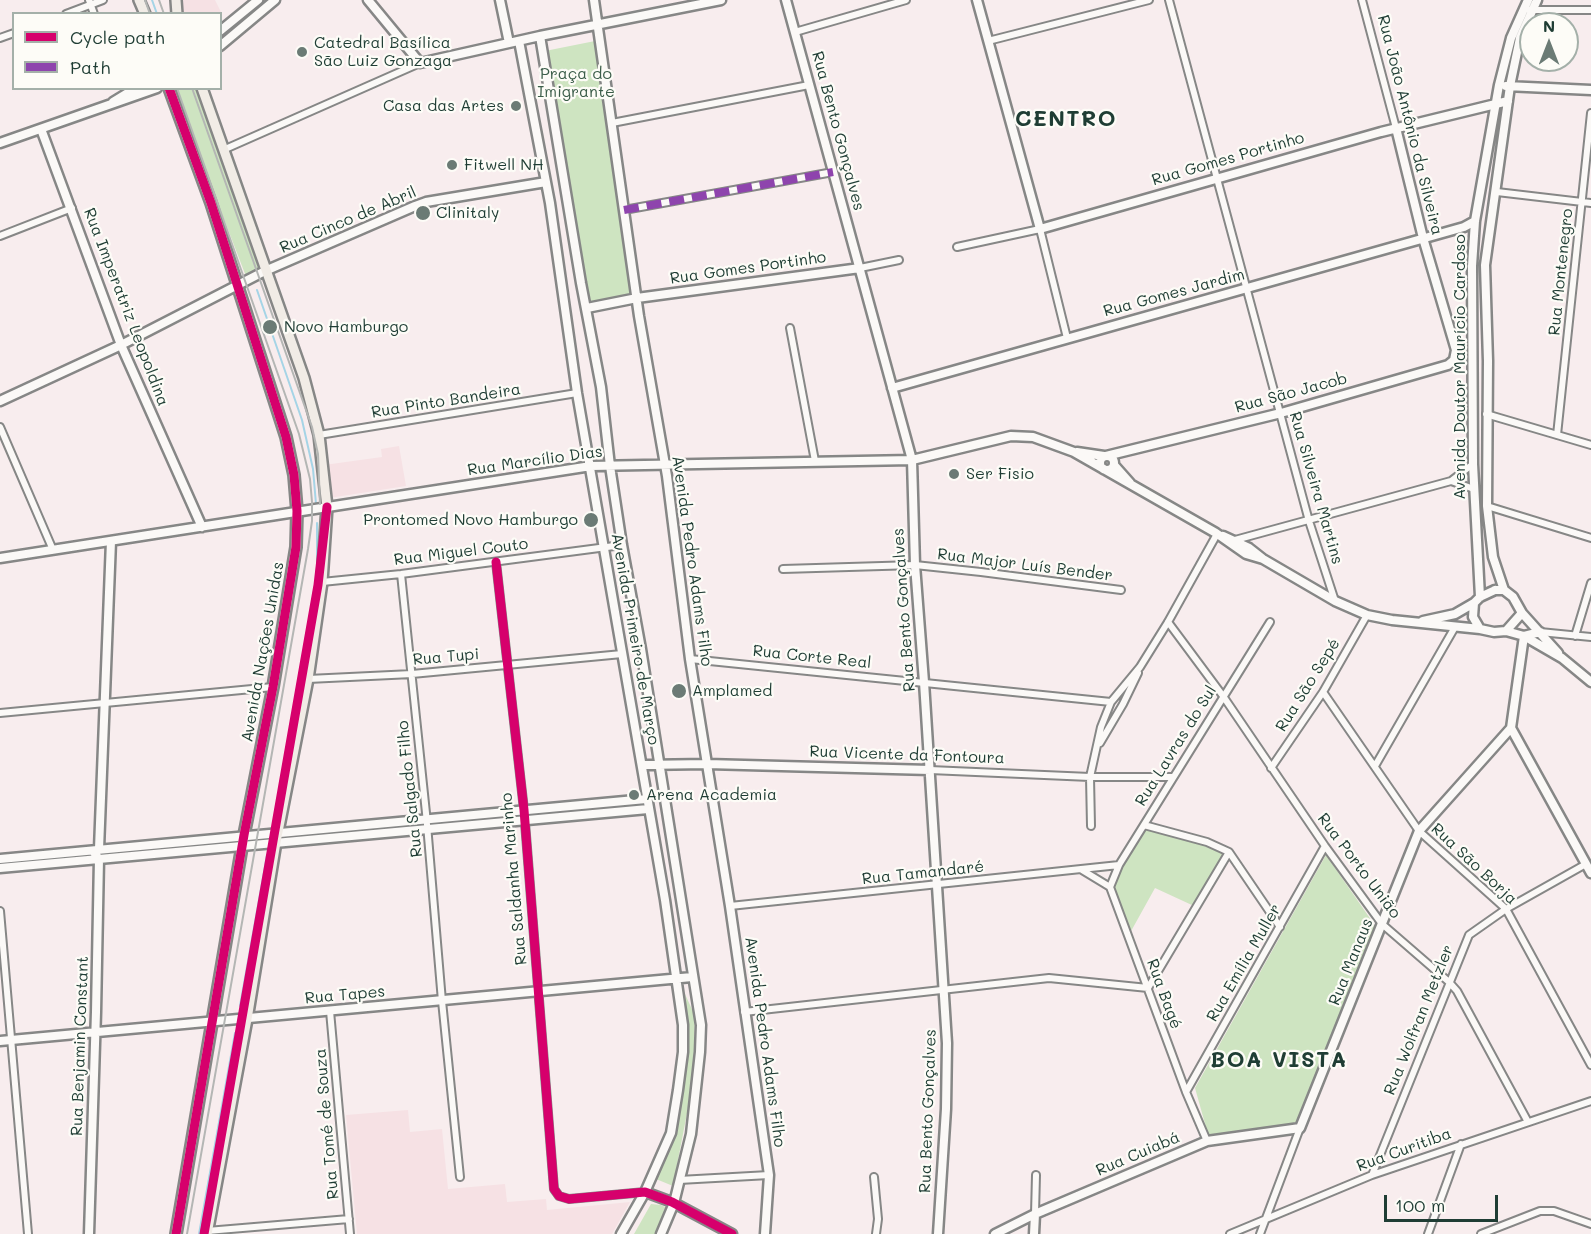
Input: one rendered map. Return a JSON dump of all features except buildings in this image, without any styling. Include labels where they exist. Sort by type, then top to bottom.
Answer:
[{"type":"main road","name":"Avenida Nações Unidas","points":[[170,90],[211,203],[286,437],[294,475],[297,511],[296,547],[273,687],[243,840],[176,1234]]},
{"type":"main road","points":[[203,90],[303,378],[319,435],[327,507],[322,582],[308,679],[277,838],[247,1019],[207,1233]]},
{"type":"street","points":[[70,12],[90,2],[103,0]]},
{"type":"street","points":[[222,29],[258,0]]},
{"type":"street","points":[[222,44],[275,0]]},
{"type":"street","points":[[368,0],[420,63]]},
{"type":"street","points":[[500,0],[509,43]]},
{"type":"street","name":"Avenida Pedro Adams Filho","points":[[594,0],[637,298],[665,465],[690,659],[730,906],[769,1175],[765,1234]]},
{"type":"street","points":[[223,150],[420,63],[540,36],[721,0]]},
{"type":"street","name":"Rua Bento Gonçalves","points":[[786,0],[912,460],[915,565],[945,989],[947,1096],[938,1234]]},
{"type":"street","points":[[795,32],[906,0]]},
{"type":"street","points":[[977,0],[1040,229],[1066,338]]},
{"type":"street","points":[[988,41],[1149,0]]},
{"type":"street","name":"Rua Silveira Martins","points":[[1169,0],[1309,521],[1335,601]]},
{"type":"street","name":"Rua João Antônio da Silveira","points":[[1362,0],[1423,238],[1456,350],[1454,360]]},
{"type":"street","name":"Avenida Doutor Maurício Cardoso","points":[[1504,590],[1493,557],[1487,506],[1488,361],[1485,265],[1510,86],[1528,10],[1528,0]]},
{"type":"street","name":"Avenida Doutor Maurício Cardoso","points":[[1477,600],[1473,464],[1472,266],[1475,221],[1495,104],[1511,38],[1537,0]]},
{"type":"street","points":[[1528,10],[1591,10]]},
{"type":"street","name":"Avenida Primeiro de Março","points":[[540,36],[601,387],[622,545],[701,1025],[691,1134],[674,1203],[661,1234]]},
{"type":"street","name":"Avenida Primeiro de Março","points":[[519,41],[546,182],[577,393],[642,765],[683,1025],[683,1052],[671,1133],[645,1192],[621,1234]]},
{"type":"street","points":[[612,123],[809,85]]},
{"type":"street","points":[[1499,85],[1591,90]]},
{"type":"street","points":[[0,143],[151,90]]},
{"type":"street","points":[[106,106],[122,92]]},
{"type":"street","name":"Rua Gomes Portinho","points":[[957,247],[1040,229],[1396,128],[1508,101]]},
{"type":"street","name":"Rua Montenegro","points":[[1557,435],[1591,113]]},
{"type":"street","name":"Rua Imperatriz Leopoldina","points":[[41,129],[121,345],[202,527]]},
{"type":"street","points":[[624,210],[833,172]]},
{"type":"street","name":"Rua Cinco de Abril","points":[[0,401],[121,345],[265,271],[415,206],[546,182]]},
{"type":"street","points":[[1497,192],[1591,203]]},
{"type":"street","points":[[0,236],[72,208]]},
{"type":"street","name":"Rua Gomes Jardim","points":[[892,388],[1464,227],[1475,221]]},
{"type":"street","points":[[1464,227],[1474,243]]},
{"type":"street","name":"Rua Gomes Portinho","points":[[587,308],[637,298],[860,268],[900,260]]},
{"type":"street","points":[[790,328],[815,462]]},
{"type":"street","name":"Rua São Jacob","points":[[1105,456],[1281,413],[1448,365],[1454,360]]},
{"type":"street","name":"Rua Pinto Bandeira","points":[[319,435],[577,393]]},
{"type":"street","points":[[1486,414],[1591,445]]},
{"type":"street","points":[[0,427],[53,550]]},
{"type":"street","name":"Rua Marcílio Dias","points":[[0,558],[591,466],[912,460],[1011,436],[1033,437],[1074,452],[1217,534],[1246,554],[1263,559]]},
{"type":"street","name":"Rua São Jacob","points":[[1114,464],[1134,450]]},
{"type":"street","name":"Rua Marcílio Dias","points":[[1074,452],[1112,458],[1114,464],[1133,486]]},
{"type":"street","points":[[1105,456],[1099,462],[1103,470],[1110,470],[1114,464]]},
{"type":"street","points":[[1235,540],[1451,481],[1473,464]]},
{"type":"street","points":[[1451,481],[1474,489]]},
{"type":"street","points":[[1487,506],[1591,538]]},
{"type":"street","points":[[1098,744],[1123,704],[1140,667],[1217,534]]},
{"type":"street","name":"Rua Marcílio Dias","points":[[1217,534],[1235,540],[1335,601],[1366,615],[1480,629]]},
{"type":"street","name":"Rua Benjamin Constant","points":[[89,1234],[99,854],[111,541]]},
{"type":"street","name":"Rua Miguel Couto","points":[[322,582],[622,545]]},
{"type":"street","name":"Rua Saldanha Marinho","points":[[496,562],[524,815],[556,1193],[569,1199],[645,1192]]},
{"type":"street","name":"Rua Major Luís Bender","points":[[783,569],[915,565],[1120,590]]},
{"type":"street","name":"Rua Salgado Filho","points":[[401,574],[460,1177]]},
{"type":"street","points":[[1575,636],[1591,583]]},
{"type":"street","points":[[1562,658],[1522,613],[1514,597],[1504,590],[1495,590],[1477,600],[1473,617],[1480,629],[1494,632],[1506,631],[1524,636],[1562,658],[1591,682]]},
{"type":"street","name":"Rua Marcílio Dias","points":[[1417,623],[1455,614],[1477,600]]},
{"type":"street","points":[[1506,631],[1522,613]]},
{"type":"street","name":"Rua São Sepé","points":[[1271,768],[1323,692],[1366,615]]},
{"type":"street","name":"Rua Porto União","points":[[1168,622],[1223,696],[1325,846],[1382,924],[1457,990],[1528,1122]]},
{"type":"street","name":"Rua Lavras do Sul","points":[[1110,888],[1119,865],[1270,622]]},
{"type":"street","points":[[1375,766],[1455,627]]},
{"type":"street","points":[[1524,636],[1540,632],[1591,637]]},
{"type":"street","points":[[1524,636],[1511,728],[1591,873]]},
{"type":"street","name":"Rua Tupi","points":[[308,679],[412,674],[622,654]]},
{"type":"street","name":"Rua Corte Real","points":[[690,659],[1111,702]]},
{"type":"street","points":[[1091,826],[1090,777],[1101,727],[1111,702],[1140,667]]},
{"type":"street","points":[[0,713],[273,687]]},
{"type":"street","name":"Rua São Borja","points":[[1323,692],[1419,831],[1506,909],[1591,1065]]},
{"type":"street","name":"Rua Manaus","points":[[1260,1234],[1419,831],[1511,728]]},
{"type":"street","name":"Rua Vicente da Fontoura","points":[[642,765],[707,764],[1090,777],[1172,777]]},
{"type":"street","points":[[0,868],[99,854],[524,815],[646,799]]},
{"type":"street","points":[[524,815],[648,809]]},
{"type":"street","points":[[1144,825],[1207,842],[1229,852],[1280,927]]},
{"type":"street","name":"Rua Emília Muller","points":[[1186,1092],[1325,846]]},
{"type":"street","points":[[744,1012],[1049,978],[1148,988],[1229,852]]},
{"type":"street","points":[[0,859],[99,854]]},
{"type":"street","name":"Rua Wolfran Metzler","points":[[1372,1175],[1469,935],[1506,909],[1586,864]]},
{"type":"street","name":"Rua Tamandaré","points":[[730,906],[938,886],[1119,865]]},
{"type":"street","points":[[1082,870],[1110,888]]},
{"type":"street","name":"Rua Bagé","points":[[1110,888],[1186,1092],[1207,1141]]},
{"type":"street","points":[[0,911],[28,1234]]},
{"type":"street","name":"Rua Tapes","points":[[0,1041],[692,977]]},
{"type":"street","name":"Rua Tomé de Souza","points":[[330,1011],[350,1234]]},
{"type":"street","name":"Rua Curitiba","points":[[1230,1234],[1372,1175],[1591,1101]]},
{"type":"street","name":"Rua Cuiabá","points":[[995,1234],[1035,1214],[1207,1141],[1300,1128]]},
{"type":"street","points":[[1428,1234],[1461,1144]]},
{"type":"street","points":[[679,1180],[769,1175]]},
{"type":"street","points":[[1034,1234],[1036,1175]]},
{"type":"street","points":[[874,1177],[878,1219],[876,1234]]},
{"type":"street","points":[[645,1192],[674,1203],[732,1234]]},
{"type":"street","points":[[1481,1234],[1540,1211],[1554,1211],[1591,1224]]},
{"type":"street","points":[[207,1233],[349,1219]]},
{"type":"shaded area","points":[[176,0],[215,0],[221,12],[177,12]]},
{"type":"shaded area","points":[[399,446],[406,486],[329,498],[324,465],[382,457],[381,449]]},
{"type":"shaded area","points":[[408,1110],[410,1132],[442,1129],[448,1189],[505,1184],[507,1202],[546,1199],[547,1210],[630,1202],[612,1234],[357,1234],[346,1115]]},
{"type":"green space","name":"Praça do Imigrante","points":[[595,41],[634,296],[591,304],[584,282],[545,51]]},
{"type":"green space","points":[[174,90],[198,90],[260,273],[247,279]]},
{"type":"green space","points":[[1145,828],[1206,845],[1226,854],[1194,906],[1155,888],[1130,933],[1113,888],[1122,866]]},
{"type":"green space","points":[[1326,855],[1376,927],[1298,1122],[1209,1138],[1195,1088]]},
{"type":"green space","points":[[685,994],[695,1016],[693,1082],[673,1186],[656,1179],[675,1129],[683,1087],[687,1022]]},
{"type":"green space","points":[[651,1204],[669,1209],[659,1234],[634,1234]]},
{"type":"waterway","points":[[152,0],[156,12]]},
{"type":"waterway","points":[[257,290],[302,420],[313,469],[316,504]]},
{"type":"waterway","points":[[272,831],[317,574],[317,523]]},
{"type":"waterway","points":[[240,1006],[267,855]]},
{"type":"waterway","points":[[199,1234],[235,1033]]},
{"type":"railway","points":[[145,0],[149,12]]},
{"type":"railway","points":[[159,0],[163,12]]},
{"type":"railway","points":[[178,90],[299,434],[310,479],[312,502],[308,549],[187,1234]]},
{"type":"railway","points":[[193,90],[312,427],[318,454],[320,504]]},
{"type":"marked path","points":[[624,210],[833,172]]},
{"type":"cycle path","points":[[170,90],[211,203],[286,437],[294,475],[297,511],[296,547],[273,687],[244,835],[176,1234]]},
{"type":"cycle path","points":[[204,1234],[318,585],[327,507]]},
{"type":"cycle path","points":[[496,562],[524,810],[554,1189],[559,1196],[569,1199],[645,1192],[672,1202],[732,1234]]},
{"type":"place","name":"Catedral Basílica São Luiz Gonzaga","points":[[302,52]]},
{"type":"place","name":"Casa das Artes","points":[[516,106]]},
{"type":"place","name":"Fitwell NH","points":[[452,165]]},
{"type":"place","name":"Clinitaly","points":[[423,213]]},
{"type":"place","name":"Novo Hamburgo","points":[[270,327]]},
{"type":"place","name":"Ser Fisio","points":[[954,474]]},
{"type":"place","name":"Prontomed Novo Hamburgo","points":[[591,520]]},
{"type":"place","name":"Amplamed","points":[[679,691]]},
{"type":"place","name":"Arena Academia","points":[[634,795]]},
{"type":"district","name":"CENTRO","points":[[1066,119]]},
{"type":"district","name":"BOA VISTA","points":[[1279,1060]]}]
